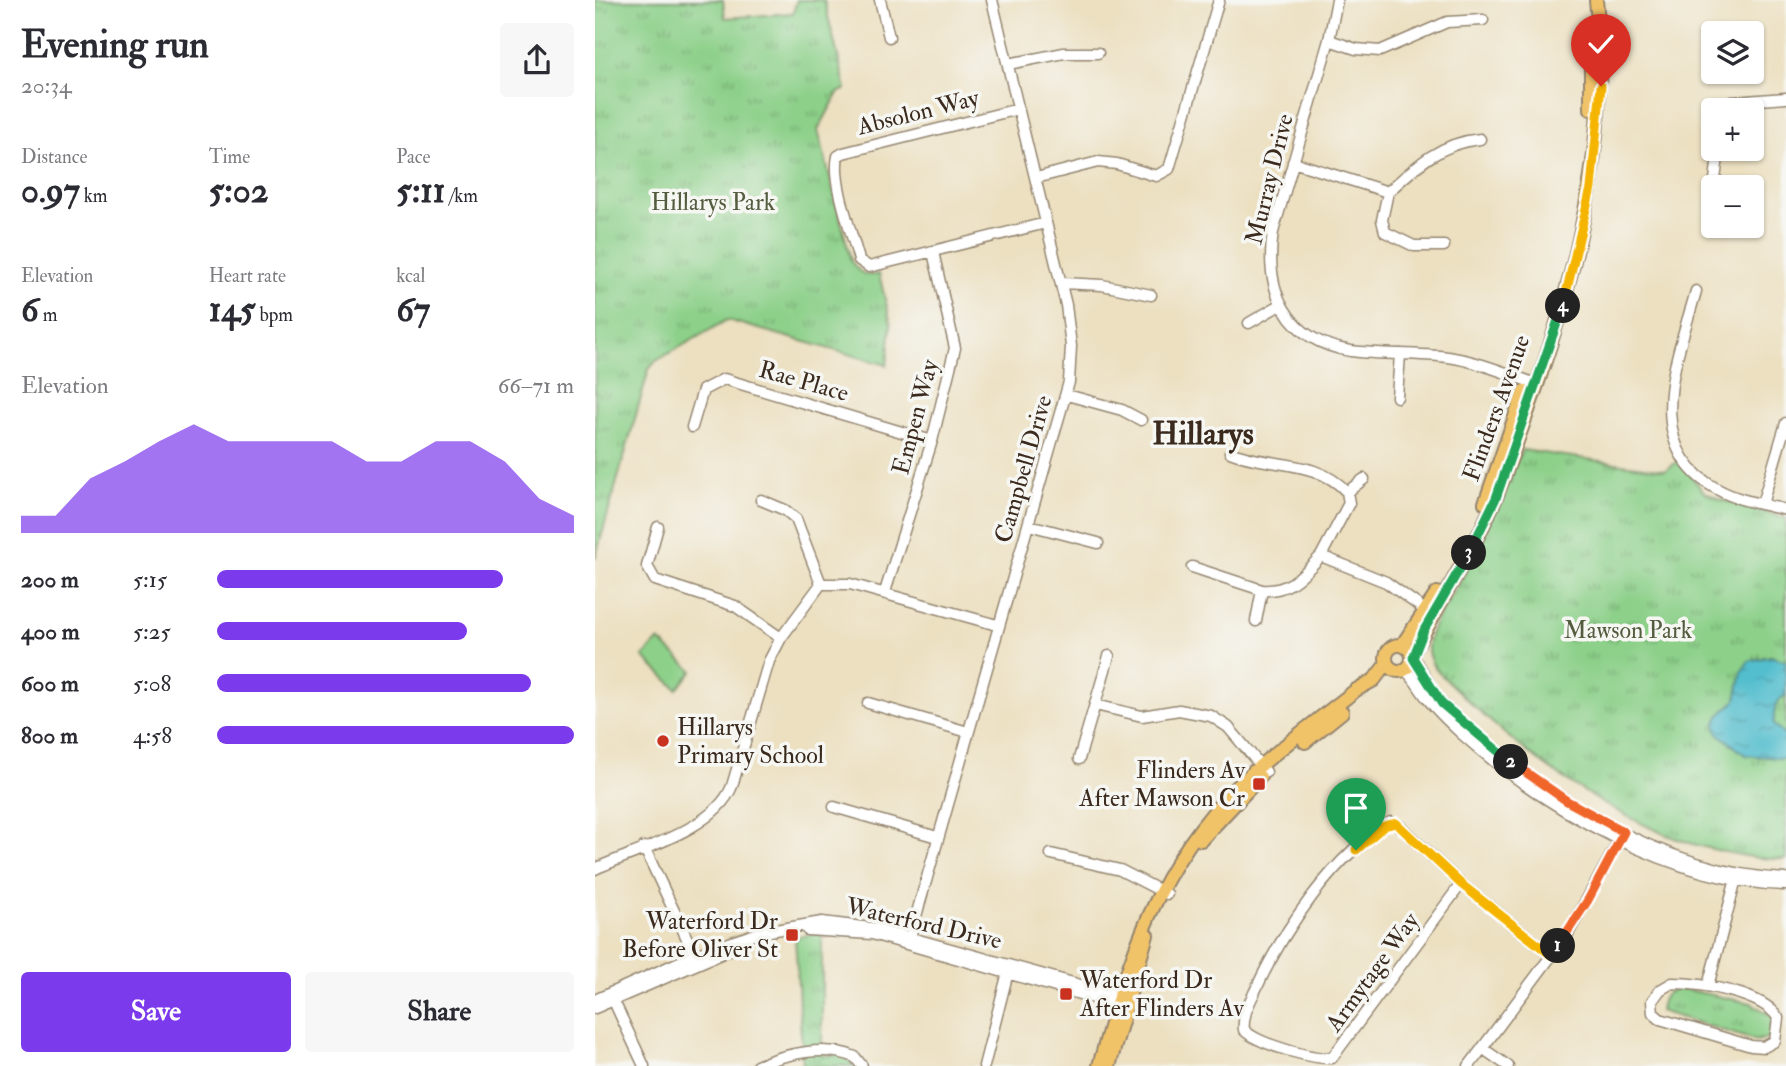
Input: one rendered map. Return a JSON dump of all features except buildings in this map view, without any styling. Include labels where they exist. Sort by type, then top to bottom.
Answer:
[{"type":"main road","name":"Flinders Avenue","points":[[1409,652],[1496,498],[1562,281],[1583,183],[1592,82],[1588,0]]},
{"type":"main road","name":"Flinders Avenue","points":[[1532,382],[1574,266],[1591,188],[1601,86],[1596,0]]},
{"type":"main road","points":[[1099,1066],[1164,892],[1201,840],[1264,768],[1396,668],[1409,652],[1390,648],[1396,668]]},
{"type":"main road","points":[[1109,1066],[1122,1001]]},
{"type":"street","points":[[880,0],[889,37]]},
{"type":"street","name":"Campbell Drive","points":[[909,941],[997,625],[1067,395],[1071,345],[1062,283],[992,0]]},
{"type":"street","points":[[1037,178],[1098,162],[1117,164],[1156,176],[1170,169],[1219,0]]},
{"type":"street","name":"Murray Drive","points":[[1280,305],[1272,279],[1270,249],[1329,40],[1337,0]]},
{"type":"street","points":[[1329,40],[1356,49],[1380,51],[1437,25],[1460,20],[1483,20]]},
{"type":"street","points":[[1008,64],[1064,53],[1098,53]]},
{"type":"street","points":[[1764,100],[1786,98]]},
{"type":"street","name":"Absolon Way","points":[[1018,109],[838,156],[840,184],[863,266],[869,267],[933,252],[1046,223]]},
{"type":"street","points":[[1444,246],[1414,246],[1385,232],[1382,220],[1388,192],[1432,154],[1458,141],[1480,139]]},
{"type":"street","points":[[1293,162],[1388,192]]},
{"type":"street","name":"Empen Way","points":[[885,592],[932,441],[955,348],[933,252]]},
{"type":"street","points":[[1062,283],[1102,285],[1151,295]]},
{"type":"street","points":[[1696,291],[1670,392],[1672,436],[1685,460],[1706,483],[1736,498],[1786,510]]},
{"type":"street","points":[[1248,323],[1280,305],[1300,327],[1324,343],[1351,351],[1452,357],[1532,382]]},
{"type":"street","points":[[1397,397],[1400,354]]},
{"type":"street","name":"Rae Place","points":[[692,427],[703,390],[724,380],[932,441]]},
{"type":"street","points":[[1067,395],[1122,410],[1141,420]]},
{"type":"street","points":[[1762,504],[1786,423]]},
{"type":"street","points":[[1192,567],[1262,590],[1274,591],[1291,586],[1321,556],[1349,503],[1347,492],[1332,480],[1299,465],[1242,457],[1230,452]]},
{"type":"street","points":[[1347,492],[1364,479]]},
{"type":"street","points":[[761,500],[785,510],[796,519],[821,584]]},
{"type":"street","points":[[1029,525],[1098,543]]},
{"type":"street","points":[[658,527],[647,566],[655,580],[735,606],[781,638]]},
{"type":"street","points":[[1321,556],[1386,582],[1429,613]]},
{"type":"street","points":[[595,869],[708,818],[723,803],[732,786],[764,674],[781,638],[821,584],[838,582],[885,592],[997,625]]},
{"type":"street","points":[[1256,621],[1262,590]]},
{"type":"street","points":[[1409,652],[1442,704],[1486,745],[1622,836]]},
{"type":"street","points":[[1079,760],[1109,656]]},
{"type":"street","points":[[1396,668],[1480,749],[1566,809],[1622,836],[1737,877],[1786,885]]},
{"type":"street","points":[[868,703],[968,732]]},
{"type":"street","points":[[1095,705],[1142,716],[1179,710],[1211,716],[1228,727],[1264,768]]},
{"type":"street","points":[[834,807],[937,837]]},
{"type":"street","name":"Armytage Way","points":[[1461,884],[1332,1058],[1320,1058],[1259,1040],[1244,1030],[1246,1010],[1272,953],[1291,922],[1333,873],[1391,822],[1401,827],[1461,884],[1551,955]]},
{"type":"street","points":[[1469,1066],[1588,900],[1622,836]]},
{"type":"street","points":[[644,847],[697,959]]},
{"type":"street","points":[[1051,854],[1120,870],[1164,892]]},
{"type":"street","points":[[1737,877],[1786,878]]},
{"type":"street","points":[[1708,986],[1737,877]]},
{"type":"street","name":"Waterford Drive","points":[[595,1000],[612,996],[697,959],[753,941],[809,930],[860,932],[909,941],[1122,1001]]},
{"type":"street","points":[[983,1066],[1008,969]]},
{"type":"street","points":[[1665,985],[1708,986],[1767,1005],[1778,1018],[1775,1041],[1764,1048],[1751,1046],[1660,1019],[1653,1013],[1652,1000],[1665,985]]},
{"type":"street","points":[[612,996],[644,1066]]},
{"type":"street","name":"Waterford Drive","points":[[595,1008],[612,996]]},
{"type":"street","points":[[1482,1048],[1508,1066]]},
{"type":"street","points":[[757,1066],[787,1056],[825,1051],[855,1057],[862,1066]]},
{"type":"green space","name":"Hillarys Park","points":[[595,0],[723,0],[725,18],[793,13],[797,0],[824,0],[846,89],[838,93],[818,130],[851,261],[863,273],[879,274],[891,324],[887,365],[727,320],[656,361],[649,369],[595,559]]},
{"type":"green space","name":"Mawson Park","points":[[1522,450],[1665,470],[1679,461],[1704,492],[1719,499],[1786,518],[1786,859],[1723,852],[1690,843],[1662,833],[1607,805],[1554,772],[1505,734],[1448,682],[1430,659],[1428,645],[1433,628],[1469,564]]},
{"type":"green space","points":[[659,640],[693,671],[677,689],[643,657]]},
{"type":"green space","points":[[822,933],[822,1056],[841,1055],[856,1066],[803,1066],[795,937]]},
{"type":"green space","points":[[1683,989],[1751,1003],[1773,1017],[1770,1037],[1757,1041],[1660,1011],[1666,994]]},
{"type":"water","points":[[1771,656],[1786,661],[1786,695],[1777,704],[1774,725],[1786,736],[1786,759],[1745,755],[1718,733],[1715,725],[1719,716],[1736,700],[1742,671],[1749,661]]},
{"type":"place","name":"Hillarys Primary School","points":[[663,741]]},
{"type":"place","name":"Flinders Av After Mawson Cr","points":[[1259,784]]},
{"type":"place","name":"Waterford Dr Before Oliver St","points":[[792,935]]},
{"type":"place","name":"Waterford Dr After Flinders Av","points":[[1066,994]]},
{"type":"district","name":"Hillarys","points":[[1203,433]]},
{"type":"route","points":[[1356,850],[1384,826],[1391,822],[1396,823],[1461,884],[1551,955],[1588,900],[1624,832],[1567,801],[1486,745],[1442,704],[1429,688],[1412,654],[1460,570],[1496,498],[1561,310],[1582,234],[1591,188],[1601,86]]}]
